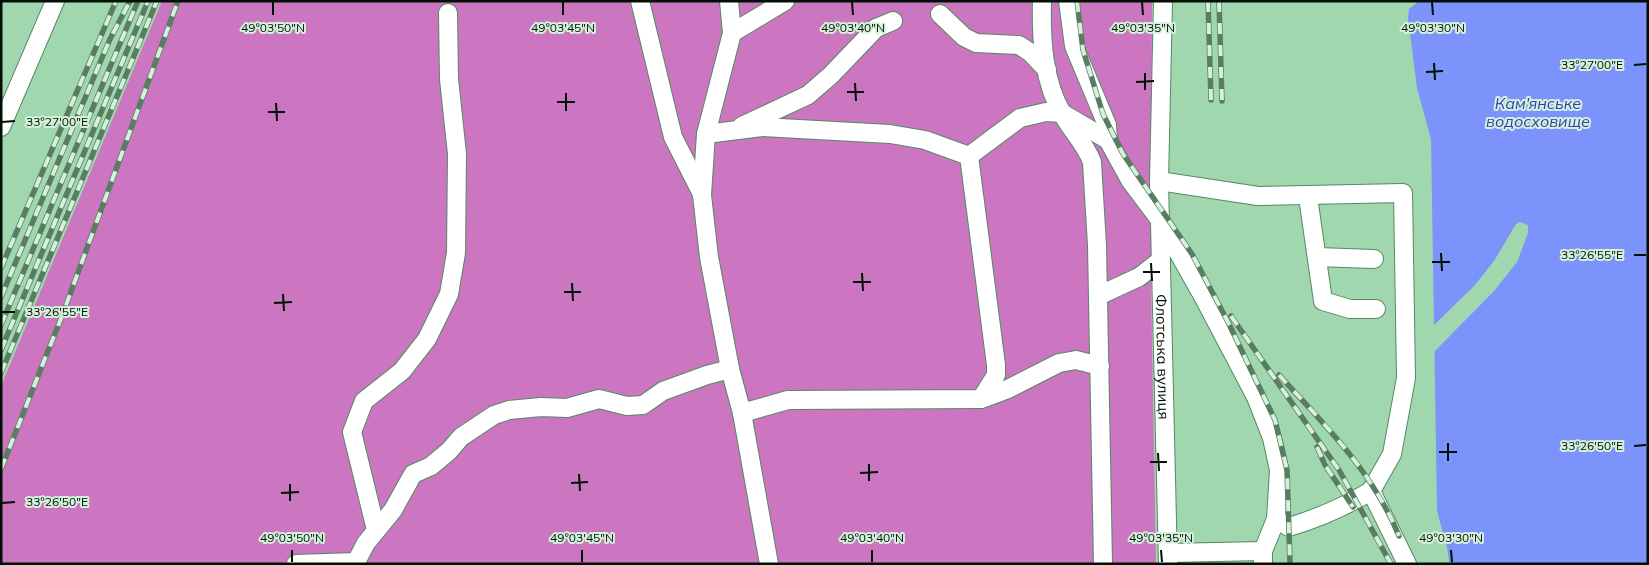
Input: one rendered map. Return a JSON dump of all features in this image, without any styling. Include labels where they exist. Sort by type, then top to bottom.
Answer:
[{"type":"street","points":[[1,128],[55,1]]},
{"type":"street","points":[[640,1],[673,137],[702,195]]},
{"type":"street","points":[[729,1],[732,33],[706,134],[702,195],[709,257],[730,369],[742,413],[769,564]]},
{"type":"street","points":[[732,33],[785,1]]},
{"type":"street","points":[[1042,1],[1044,57],[1052,90],[1062,113],[1089,153],[1092,162],[1100,366],[1103,564]]},
{"type":"street","points":[[1068,1],[1074,46],[1107,125],[1108,140],[1130,180],[1160,220],[1209,306],[1256,397],[1272,438],[1279,470],[1276,519],[1263,557],[1168,558]]},
{"type":"street","name":"Флотська вулиця","points":[[1163,1],[1159,181],[1168,558]]},
{"type":"street","points":[[376,530],[352,432],[364,401],[402,371],[427,338],[449,294],[456,253],[457,154],[449,79],[448,14]]},
{"type":"street","points":[[940,14],[964,37],[976,44],[1019,45],[1031,53],[1047,71]]},
{"type":"street","points":[[734,130],[808,95],[831,75],[876,28],[893,21]]},
{"type":"street","points":[[970,156],[1020,118],[1046,112],[1062,113],[1108,140]]},
{"type":"street","points":[[706,134],[762,127],[890,134],[925,140],[970,156]]},
{"type":"street","points":[[970,156],[996,365],[996,376],[981,399]]},
{"type":"street","points":[[1159,181],[1258,196],[1308,197],[1402,193],[1406,378],[1392,454],[1371,491],[1344,508],[1289,526],[1276,519]]},
{"type":"street","points":[[1308,197],[1324,301],[1350,308],[1376,309]]},
{"type":"street","points":[[1317,257],[1374,259]]},
{"type":"street","points":[[1098,296],[1139,277],[1161,260]]},
{"type":"street","points":[[742,413],[788,400],[981,399],[1008,389],[1058,363],[1076,360],[1100,366]]},
{"type":"street","points":[[296,564],[356,562],[366,543],[393,510],[412,474],[431,466],[449,451],[461,437],[494,415],[509,410],[541,407],[567,408],[599,399],[627,406],[643,405],[663,392],[707,375],[730,369]]},
{"type":"street","points":[[1371,491],[1407,564]]},
{"type":"shaded area","points":[[162,1],[1152,1],[1151,284],[1156,564],[1,564],[1,386]]},
{"type":"water","name":"Кам'янське водосховище","points":[[1419,1],[1648,1],[1648,564],[1449,564],[1448,550],[1437,509],[1431,139],[1417,88],[1408,18],[1409,9]]},
{"type":"pier","points":[[1520,222],[1528,225],[1528,233],[1517,262],[1494,291],[1434,352],[1433,326],[1474,286],[1494,261],[1516,224]]},
{"type":"railway","points":[[1,268],[116,1]]},
{"type":"railway","points":[[1,297],[110,39],[130,1]]},
{"type":"railway","points":[[1,325],[138,1]]},
{"type":"railway","points":[[1,350],[148,1]]},
{"type":"railway","points":[[1,373],[157,1]]},
{"type":"railway","points":[[1,469],[62,316],[178,1]]},
{"type":"railway","points":[[1077,1],[1083,50],[1103,114],[1123,154],[1192,254],[1228,322],[1275,420],[1287,470],[1290,564]]},
{"type":"railway","points":[[1208,1],[1211,100]]},
{"type":"railway","points":[[1219,1],[1222,101]]},
{"type":"railway","points":[[1231,316],[1339,470],[1391,564]]},
{"type":"railway","points":[[1279,375],[1330,431],[1362,470],[1376,491],[1399,536]]},
{"type":"railway","points":[[1317,447],[1325,465],[1353,507]]}]
